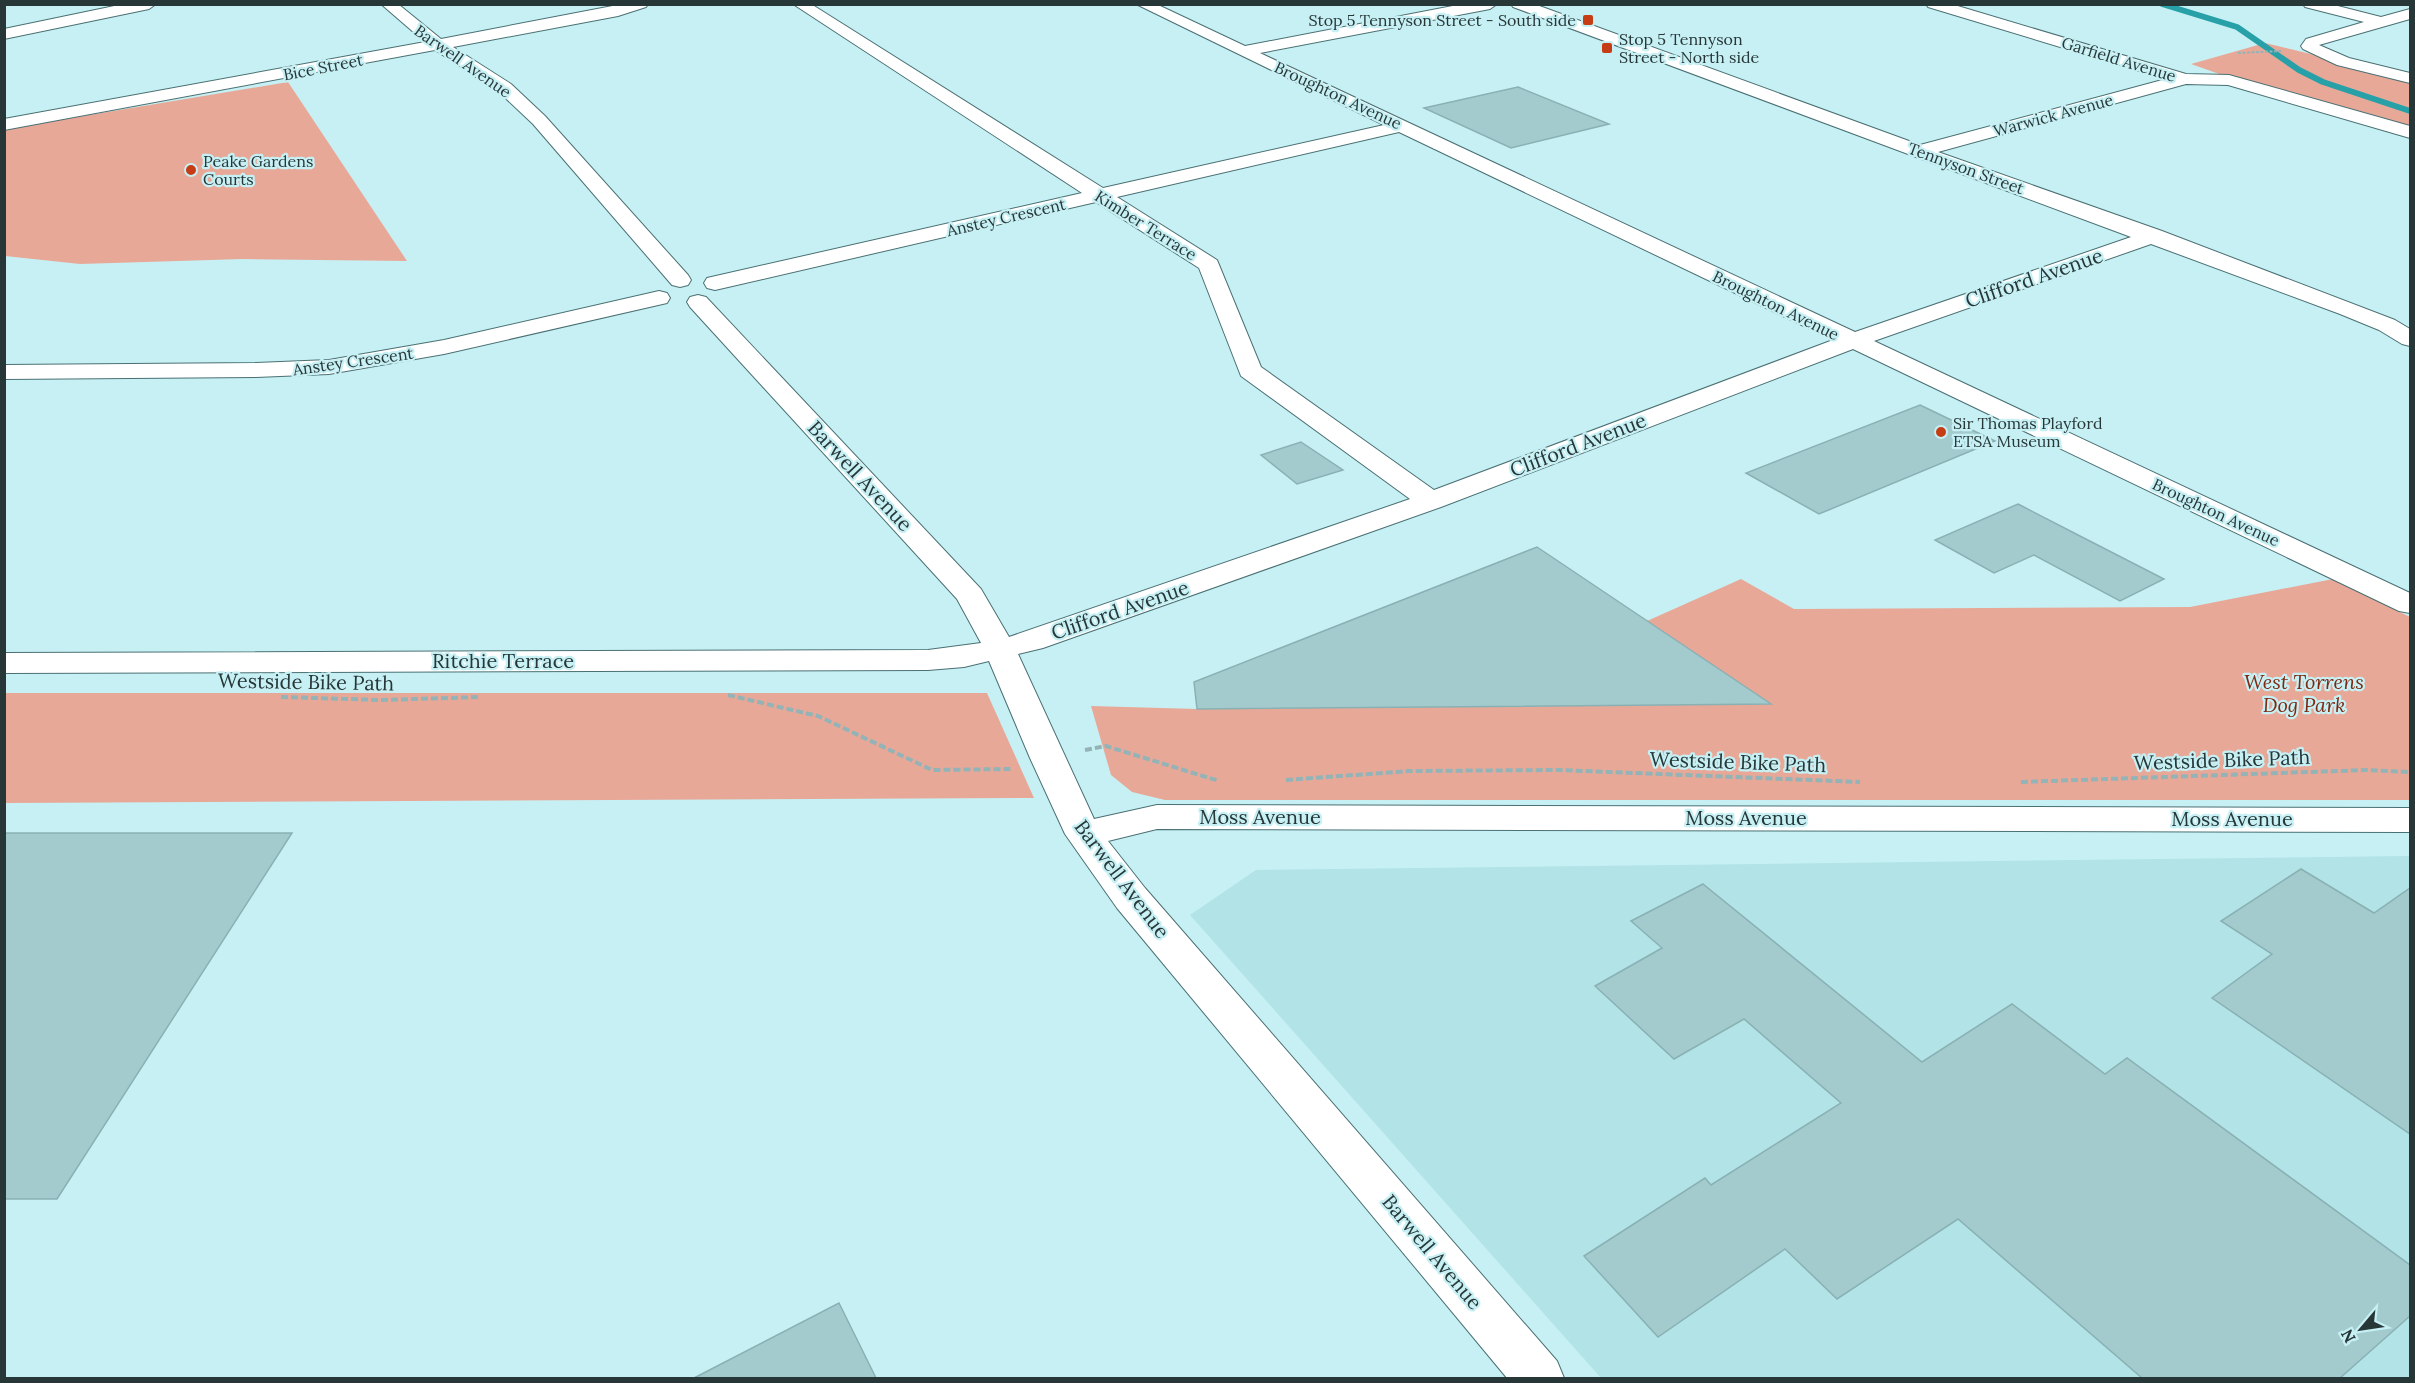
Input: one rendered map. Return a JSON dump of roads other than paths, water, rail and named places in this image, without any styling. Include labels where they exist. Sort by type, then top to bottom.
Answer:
[{"type":"street","points":[[4,34],[149,4]]},
{"type":"street","name":"Barwell Avenue","points":[[388,4],[438,45],[505,88],[539,120],[698,288],[970,595],[1000,648],[1047,758],[1083,834],[1131,898],[1539,1378]]},
{"type":"street","name":"Bice Street","points":[[4,125],[618,11],[642,4]]},
{"type":"street","name":"Kimber Terrace","points":[[800,4],[1209,265],[1250,371],[1431,501]]},
{"type":"street","name":"Broughton Avenue","points":[[1143,4],[2410,604]]},
{"type":"street","points":[[1245,51],[1490,4]]},
{"type":"street","name":"Tennyson Street","points":[[1518,4],[2399,325],[2410,339]]},
{"type":"street","name":"Garfield Avenue","points":[[1934,4],[2185,79],[2229,80],[2410,132]]},
{"type":"street","points":[[2310,4],[2381,22]]},
{"type":"street","points":[[2410,14],[2312,42],[2309,46],[2315,51],[2410,78]]},
{"type":"street","name":"Warwick Avenue","points":[[1920,151],[2185,79]]},
{"type":"street","name":"Anstey Crescent","points":[[4,372],[256,370],[329,367],[444,347],[659,298],[670,303],[698,288],[1403,126]]},
{"type":"street","name":"Clifford Avenue","points":[[1000,648],[1032,641],[1431,501],[1852,341],[2154,237]]},
{"type":"street","name":"Ritchie Terrace","points":[[4,663],[928,660],[964,657],[1000,648]]},
{"type":"street","name":"Moss Avenue","points":[[1083,834],[1158,817],[2410,820]]},
{"type":"waterway","points":[[2162,4],[2237,27],[2299,70],[2323,82],[2410,111]]},
{"type":"place","name":"Stop 5 Tennyson Street - South side","points":[[1588,20]]},
{"type":"place","name":"Stop 5 Tennyson Street - North side","points":[[1607,48]]},
{"type":"place","name":"Peake Gardens Courts","points":[[191,170]]},
{"type":"place","name":"Sir Thomas Playford ETSA Museum","points":[[1941,432]]},
{"type":"park label","name":"West Torrens Dog Park","points":[[2304,694]]}]
